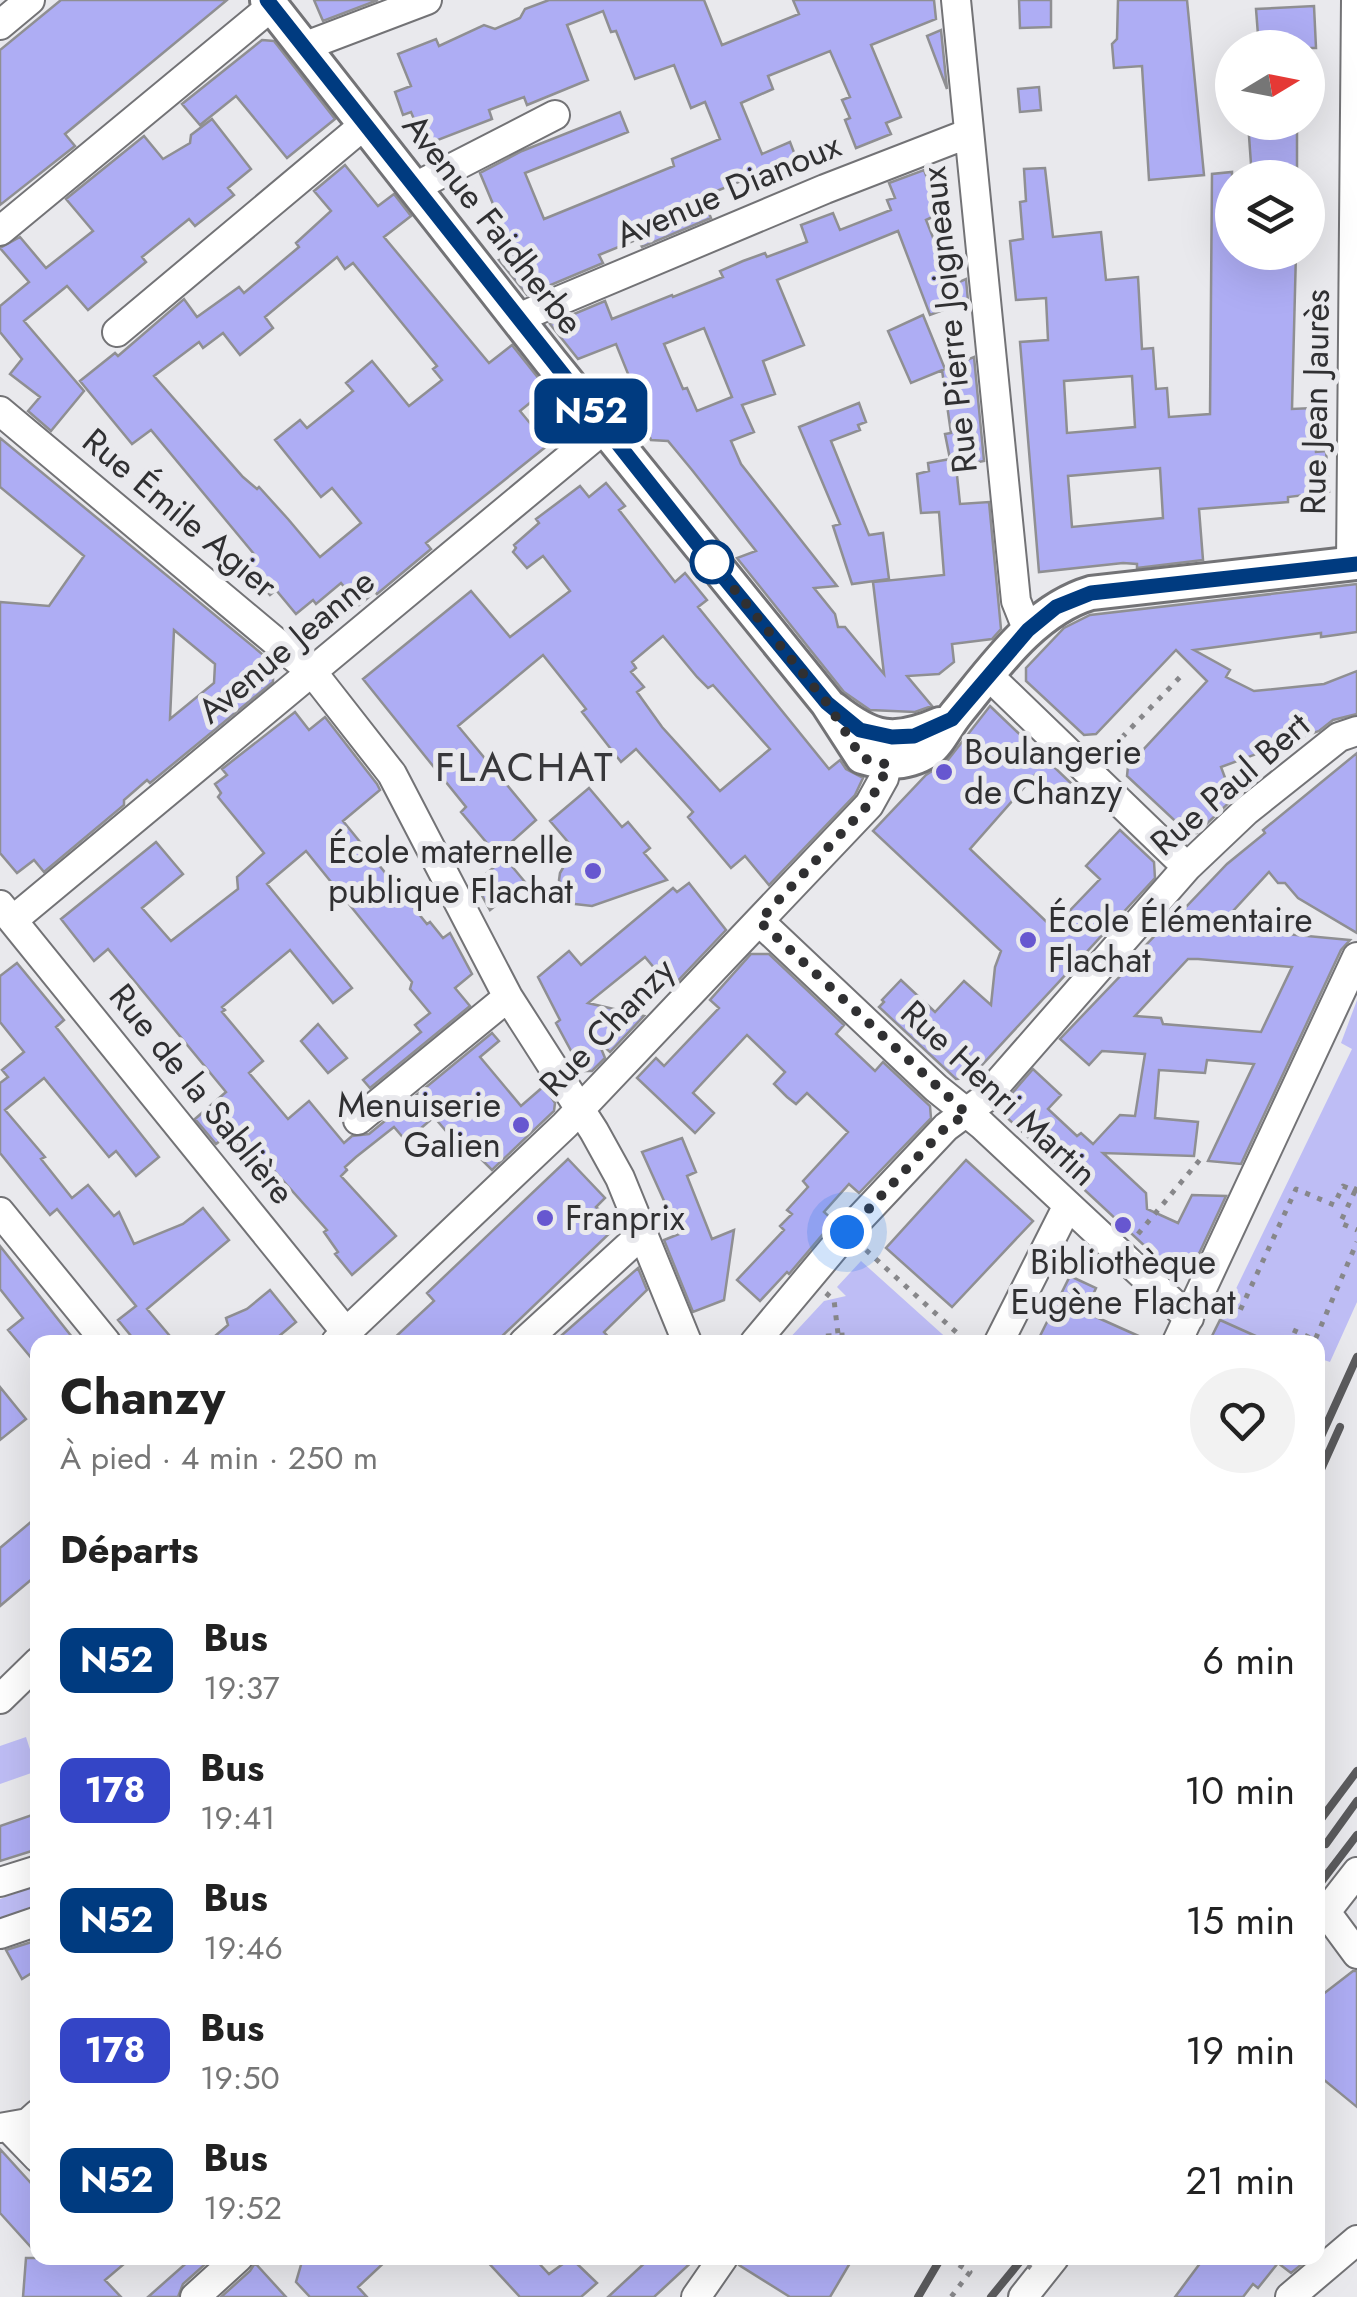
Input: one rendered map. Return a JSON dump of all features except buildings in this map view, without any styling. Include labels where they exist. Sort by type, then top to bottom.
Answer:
[{"type":"main road","name":"Avenue Faidherbe","points":[[270,3],[413,188],[827,703],[891,751]]},
{"type":"main road","points":[[891,751],[952,719],[1028,630],[1056,607],[1091,593],[1354,564]]},
{"type":"street","points":[[303,47],[427,0]]},
{"type":"street","name":"Rue Pierre Joigneaux","points":[[956,0],[1016,601],[1028,630]]},
{"type":"street","name":"Rue Jean Jaurès","points":[[1354,564],[1356,0]]},
{"type":"street","points":[[0,231],[270,3]]},
{"type":"street","points":[[413,188],[555,115]]},
{"type":"street","points":[[116,332],[364,125]]},
{"type":"street","name":"Avenue Dianoux","points":[[518,318],[825,189],[968,134]]},
{"type":"street","name":"Rue Émile Agier","points":[[0,411],[313,673],[392,774],[508,997],[620,1178],[684,1335]]},
{"type":"street","name":"Avenue Jeanne","points":[[7,913],[313,673],[606,428]]},
{"type":"street","points":[[988,676],[1187,867]]},
{"type":"street","name":"Rue Paul Bert","points":[[761,1335],[847,1232],[946,1127],[984,1099],[1187,867],[1246,811],[1339,737],[1357,731]]},
{"type":"street","name":"Rue Chanzy","points":[[343,1335],[580,1108],[868,805],[891,751]]},
{"type":"street","name":"Rue de la Sablière","points":[[7,913],[339,1335]]},
{"type":"street","name":"Rue Henri Martin","points":[[759,921],[1188,1320]]},
{"type":"street","points":[[1188,1320],[1357,957]]},
{"type":"street","points":[[358,1120],[508,997]]},
{"type":"street","points":[[1002,1335],[1067,1206]]},
{"type":"street","points":[[0,1212],[100,1335]]},
{"type":"street","points":[[532,1335],[643,1233]]},
{"type":"street","points":[[0,1699],[30,1670]]},
{"type":"street","points":[[1325,1913],[1357,1872]]},
{"type":"street","points":[[0,1882],[30,1873]]},
{"type":"street","points":[[1325,1920],[1357,1954]]},
{"type":"street","points":[[0,1934],[30,1923]]},
{"type":"street","points":[[5,2128],[30,2120]]},
{"type":"street","points":[[5,2128],[30,2151]]},
{"type":"street","points":[[1290,2297],[1357,2240]]},
{"type":"street","points":[[195,2297],[230,2265]]},
{"type":"street","points":[[696,2297],[718,2265]]},
{"type":"street","points":[[1023,2297],[1041,2265]]},
{"type":"path","points":[[1089,773],[1183,674]]},
{"type":"path","points":[[1120,1256],[1203,1156]]},
{"type":"path","points":[[1188,1320],[1238,1315],[1296,1189],[1334,1205],[1343,1186],[1356,1189],[1340,1222],[1357,1230]]},
{"type":"path","points":[[847,1232],[959,1335]]},
{"type":"path","points":[[1317,1335],[1357,1242]]},
{"type":"path","points":[[824,1291],[834,1300],[840,1335]]},
{"type":"path","points":[[1293,1330],[1304,1335]]},
{"type":"path","points":[[951,2297],[970,2272],[959,2265]]},
{"type":"shaded area","points":[[1357,1000],[1357,1302],[1330,1362],[1325,1360],[1325,1335],[1251,1335],[1210,1315],[1221,1295],[1231,1299],[1352,1049],[1341,1043]]},
{"type":"shaded area","points":[[861,1261],[943,1335],[792,1335],[824,1301],[846,1296],[837,1287]]},
{"type":"shaded area","points":[[26,1737],[30,1773],[0,1784],[0,1746]]},
{"type":"shaded area","points":[[30,1888],[30,1907],[0,1919],[0,1899]]},
{"type":"railway","points":[[1325,1428],[1357,1357]]},
{"type":"railway","points":[[1325,1460],[1340,1427]]},
{"type":"railway","points":[[1325,1814],[1357,1771]]},
{"type":"railway","points":[[1326,1844],[1357,1801]]},
{"type":"railway","points":[[1325,1877],[1357,1835]]},
{"type":"railway","points":[[918,2297],[937,2265]]},
{"type":"railway","points":[[991,2297],[1017,2265]]},
{"type":"bus line","name":"N52","points":[[267,0],[717,569],[827,703],[860,730],[892,737],[914,736],[952,719],[1028,630],[1072,598],[1357,564]]},
{"type":"place","name":"Boulangerie de Chanzy","points":[[944,772]]},
{"type":"place","name":"École maternelle publique Flachat","points":[[593,871]]},
{"type":"place","name":"École Élémentaire Flachat","points":[[1028,940]]},
{"type":"place","name":"Menuiserie Galien","points":[[521,1125]]},
{"type":"place","name":"Franprix","points":[[545,1218]]},
{"type":"place","name":"Bibliothèque Eugène Flachat","points":[[1123,1225]]},
{"type":"district","name":"FLACHAT","points":[[525,767]]},
{"type":"route","points":[[712,562],[827,703],[862,758],[889,765],[868,805],[759,921],[967,1114],[946,1127],[847,1232]]}]
